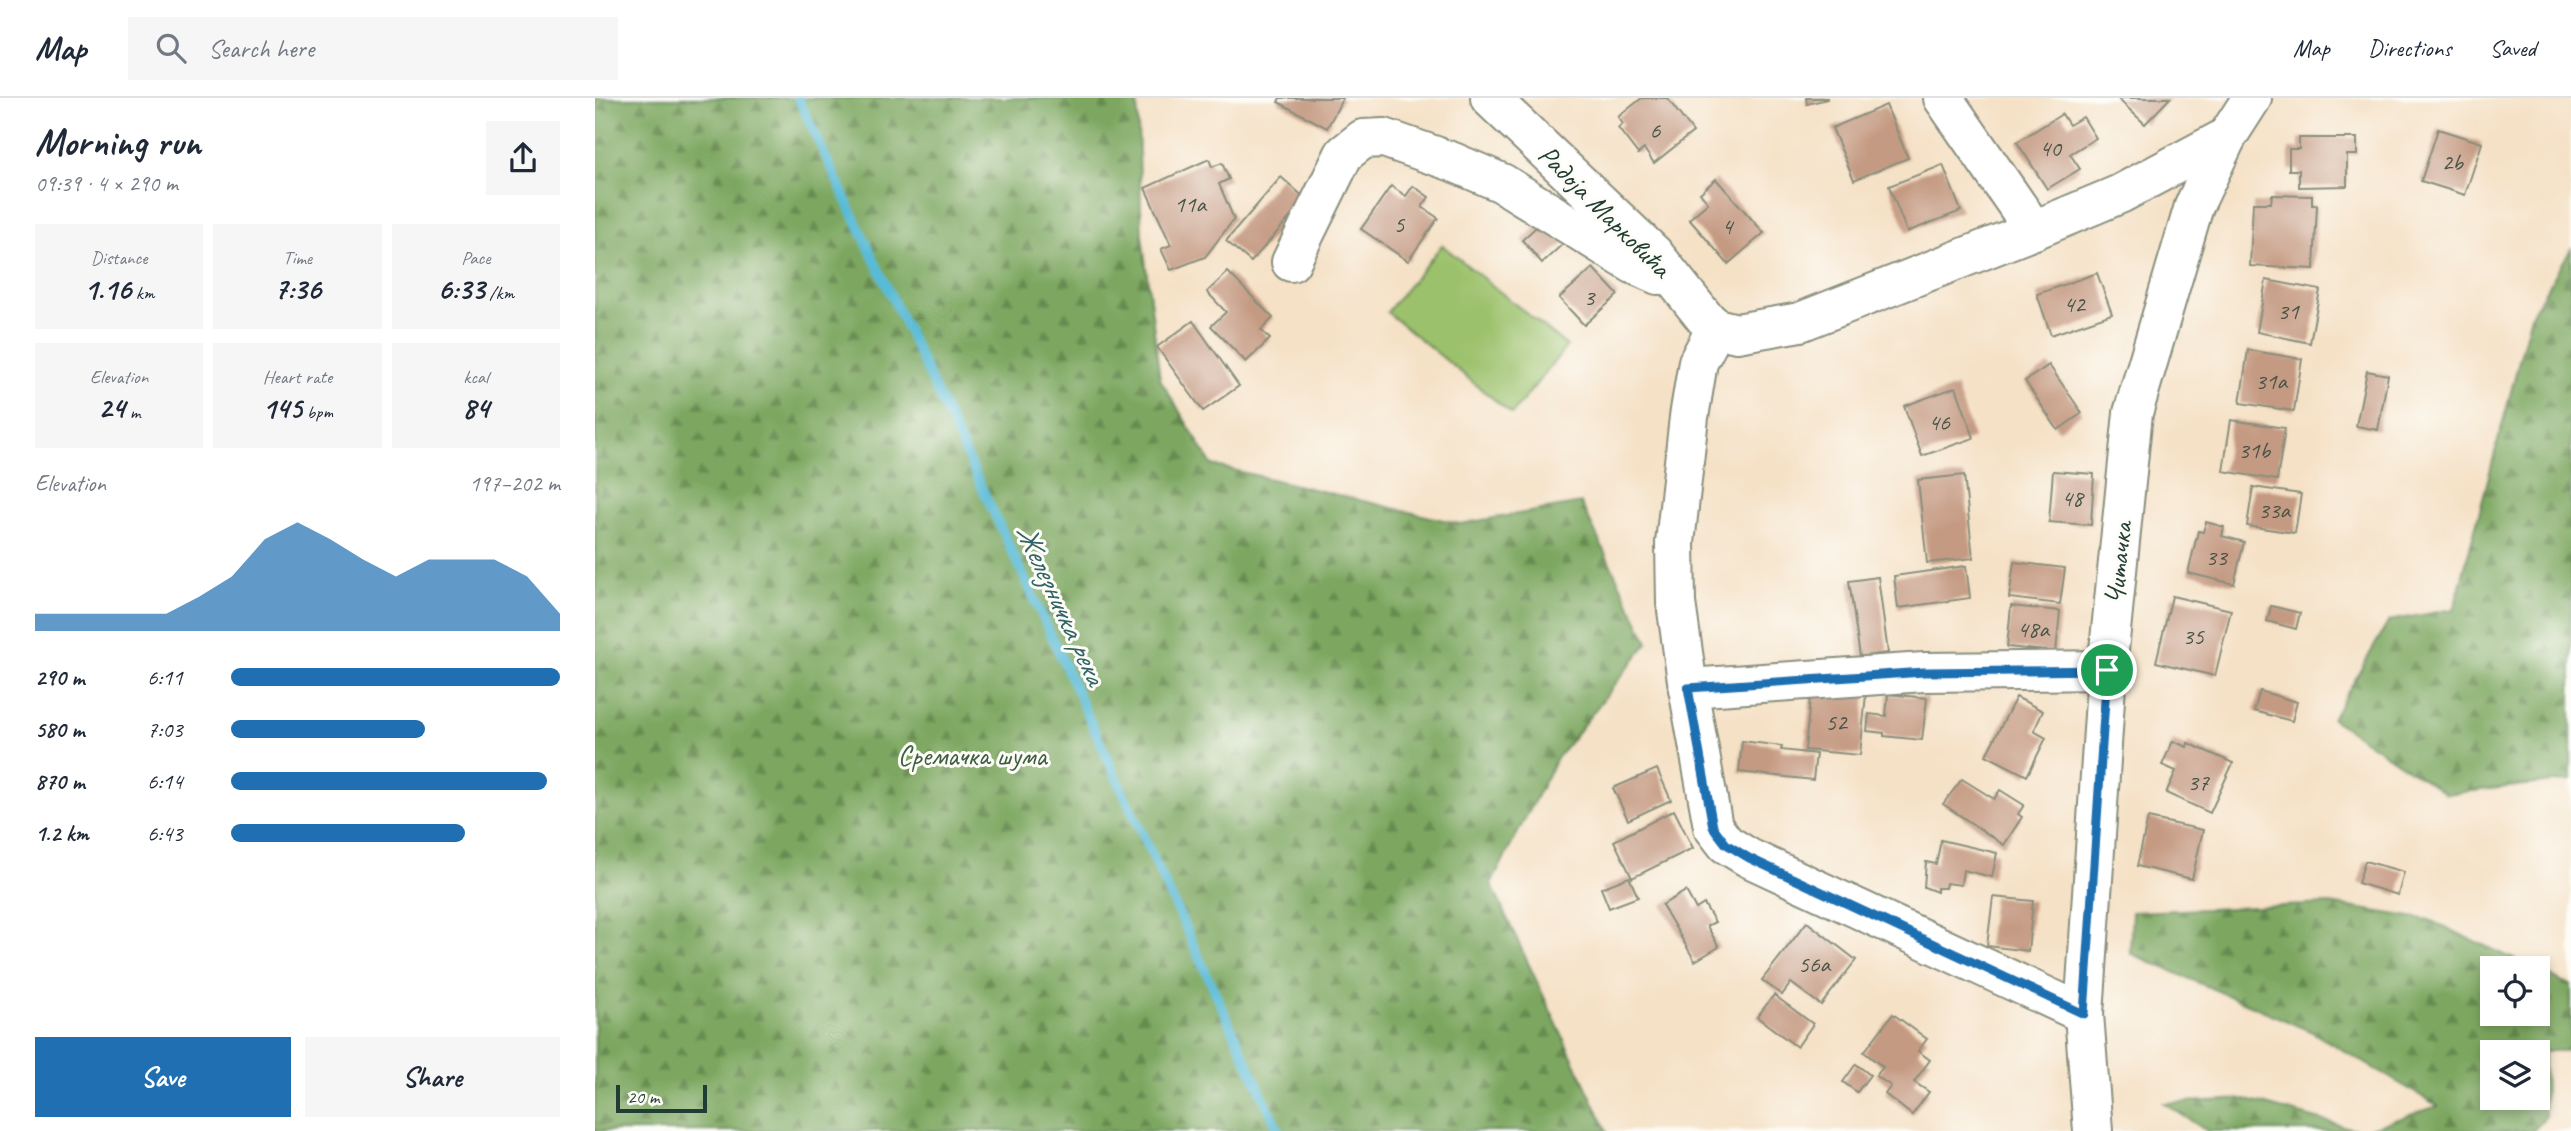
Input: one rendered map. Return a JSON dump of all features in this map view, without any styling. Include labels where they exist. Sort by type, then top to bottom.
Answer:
[{"type":"street","name":"Радоја Марковића","points":[[1490,98],[1654,254],[1704,317],[1716,328]]},
{"type":"street","points":[[1943,98],[2034,230]]},
{"type":"street","name":"Читачка","points":[[2093,1131],[2084,1014],[2107,670],[2133,413],[2194,206],[2227,137],[2252,98]]},
{"type":"street","name":"Читачка","points":[[1716,328],[1737,333],[1800,321],[2120,194],[2227,137]]},
{"type":"street","points":[[1291,262],[1344,154],[1363,139],[1384,138],[1453,162],[1502,183],[1633,264],[1677,281]]},
{"type":"street","points":[[1716,328],[1698,362],[1675,543],[1676,603],[1713,827],[1726,844],[1749,858],[2084,1014]]},
{"type":"street","points":[[1688,688],[1924,672],[2107,670]]},
{"type":"green space","name":"Сремачка шума","points":[[595,98],[1137,98],[1142,234],[1160,379],[1212,465],[1460,524],[1581,503],[1648,642],[1555,761],[1491,884],[1607,1131],[595,1131]]},
{"type":"green space","points":[[1442,245],[1567,346],[1512,414],[1387,312]]},
{"type":"green space","points":[[2571,249],[2571,780],[2446,794],[2332,719],[2389,621],[2454,609],[2531,315]]},
{"type":"green space","points":[[2330,904],[2429,920],[2507,956],[2480,956],[2480,1026],[2550,1026],[2550,975],[2571,985],[2571,1051],[2550,1051],[2550,1040],[2480,1040],[2480,1110],[2545,1110],[2545,1117],[2533,1131],[2361,1131],[2438,1106],[2310,1031],[2130,953],[2132,912]]},
{"type":"green space","points":[[2244,1099],[2361,1131],[2207,1131],[2164,1103]]},
{"type":"building","points":[[1280,98],[1343,98],[1327,128],[1278,102]]},
{"type":"building","points":[[1642,98],[1667,98],[1693,132],[1654,163],[1644,149],[1638,154],[1618,128],[1623,124],[1618,117]]},
{"type":"building","points":[[1806,98],[1827,98],[1827,99],[1807,104]]},
{"type":"building","points":[[2117,98],[2170,98],[2145,124]]},
{"type":"building","points":[[1886,105],[1908,158],[1854,180],[1832,128]]},
{"type":"building","points":[[2062,114],[2069,125],[2083,117],[2096,138],[2070,154],[2080,169],[2047,189],[2017,142]]},
{"type":"building","points":[[2438,129],[2482,143],[2465,195],[2421,181]]},
{"type":"building","points":[[2299,138],[2357,138],[2357,155],[2347,155],[2347,186],[2299,187],[2299,170],[2289,170],[2289,149],[2299,149]]},
{"type":"building","points":[[1209,159],[1212,167],[1222,163],[1229,179],[1219,184],[1234,219],[1205,257],[1171,270],[1161,249],[1171,245],[1145,188]]},
{"type":"building","points":[[1943,165],[1961,211],[1907,232],[1889,186]]},
{"type":"building","points":[[1281,177],[1306,199],[1251,262],[1226,241]]},
{"type":"building","points":[[1716,179],[1764,233],[1728,264],[1689,219],[1708,203],[1700,193]]},
{"type":"building","points":[[1391,186],[1406,196],[1413,186],[1429,197],[1422,207],[1438,218],[1408,261],[1361,229]]},
{"type":"building","points":[[2272,195],[2312,196],[2312,205],[2317,205],[2314,269],[2250,266],[2253,203],[2271,203]]},
{"type":"building","points":[[1546,218],[1566,241],[1542,263],[1522,240]]},
{"type":"building","points":[[1593,268],[1618,295],[1584,325],[1559,298]]},
{"type":"building","points":[[1228,272],[1273,318],[1261,330],[1270,339],[1246,362],[1211,326],[1226,312],[1207,292]]},
{"type":"building","points":[[2097,273],[2112,314],[2051,335],[2037,294]]},
{"type":"building","points":[[2266,280],[2320,290],[2310,343],[2257,332]]},
{"type":"building","points":[[1193,321],[1239,386],[1203,411],[1157,347]]},
{"type":"building","points":[[2248,350],[2302,359],[2294,411],[2240,403]]},
{"type":"building","points":[[2049,365],[2082,413],[2058,430],[2025,381]]},
{"type":"building","points":[[2367,371],[2388,375],[2378,430],[2356,426]]},
{"type":"building","points":[[1956,387],[1974,438],[1922,456],[1904,406]]},
{"type":"building","points":[[2231,420],[2285,428],[2277,480],[2223,471]]},
{"type":"building","points":[[2053,471],[2094,474],[2091,525],[2049,522]]},
{"type":"building","points":[[1964,475],[1973,558],[1927,563],[1918,480]]},
{"type":"building","points":[[2253,487],[2301,494],[2295,533],[2247,526]]},
{"type":"building","points":[[2206,522],[2224,527],[2222,536],[2244,542],[2234,584],[2188,573],[2198,531],[2203,532]]},
{"type":"building","points":[[2014,562],[2065,568],[2060,604],[2009,598]]},
{"type":"building","points":[[1966,566],[1970,598],[1898,608],[1894,576]]},
{"type":"building","points":[[1878,577],[1888,653],[1860,657],[1849,581]]},
{"type":"building","points":[[2172,596],[2231,610],[2215,676],[2156,662]]},
{"type":"building","points":[[2011,606],[2060,611],[2056,652],[2007,647]]},
{"type":"building","points":[[2271,606],[2300,613],[2296,629],[2267,621]]},
{"type":"building","points":[[1811,689],[1866,694],[1860,755],[1805,750]]},
{"type":"building","points":[[2260,691],[2297,702],[2292,721],[2254,711]]},
{"type":"building","points":[[1888,694],[1927,698],[1922,740],[1884,736],[1884,733],[1867,731],[1869,714],[1886,716]]},
{"type":"building","points":[[2016,697],[2043,711],[2034,731],[2046,738],[2027,776],[1986,755]]},
{"type":"building","points":[[1742,741],[1782,746],[1781,750],[1816,754],[1813,780],[1739,772]]},
{"type":"building","points":[[2173,741],[2187,747],[2188,743],[2233,763],[2210,813],[2166,793],[2176,771],[2162,765]]},
{"type":"building","points":[[1657,769],[1671,800],[1628,820],[1613,788]]},
{"type":"building","points":[[1962,779],[1994,799],[2000,790],[2024,805],[2018,814],[2022,817],[2004,845],[1943,804]]},
{"type":"building","points":[[1674,810],[1693,848],[1632,878],[1614,841]]},
{"type":"building","points":[[2148,818],[2203,830],[2192,879],[2137,866]]},
{"type":"building","points":[[1941,840],[1997,853],[1992,877],[1963,870],[1961,885],[1946,883],[1945,888],[1937,888],[1937,892],[1924,887],[1926,862],[1936,864]]},
{"type":"building","points":[[2365,861],[2404,872],[2398,895],[2358,883]]},
{"type":"building","points":[[1629,877],[1638,897],[1609,908],[1601,888]]},
{"type":"building","points":[[1686,891],[1696,909],[1704,904],[1715,922],[1707,926],[1719,947],[1695,961],[1662,905]]},
{"type":"building","points":[[1993,897],[2033,901],[2028,951],[1987,946]]},
{"type":"building","points":[[1807,922],[1856,960],[1821,1005],[1791,983],[1782,995],[1762,980]]},
{"type":"building","points":[[1774,995],[1813,1024],[1797,1047],[1757,1017]]},
{"type":"building","points":[[1893,1014],[1927,1039],[1918,1051],[1930,1060],[1914,1082],[1929,1092],[1912,1115],[1885,1094],[1891,1086],[1876,1076],[1883,1067],[1864,1052]]},
{"type":"building","points":[[1856,1064],[1870,1075],[1857,1092],[1843,1082]]},
{"type":"waterway","name":"Железничка река","points":[[798,98],[1031,592],[1279,1131]]},
{"type":"route","points":[[2107,670],[2084,1014],[1749,858],[1726,844],[1713,827],[1688,688],[1924,672],[2107,670]]}]
